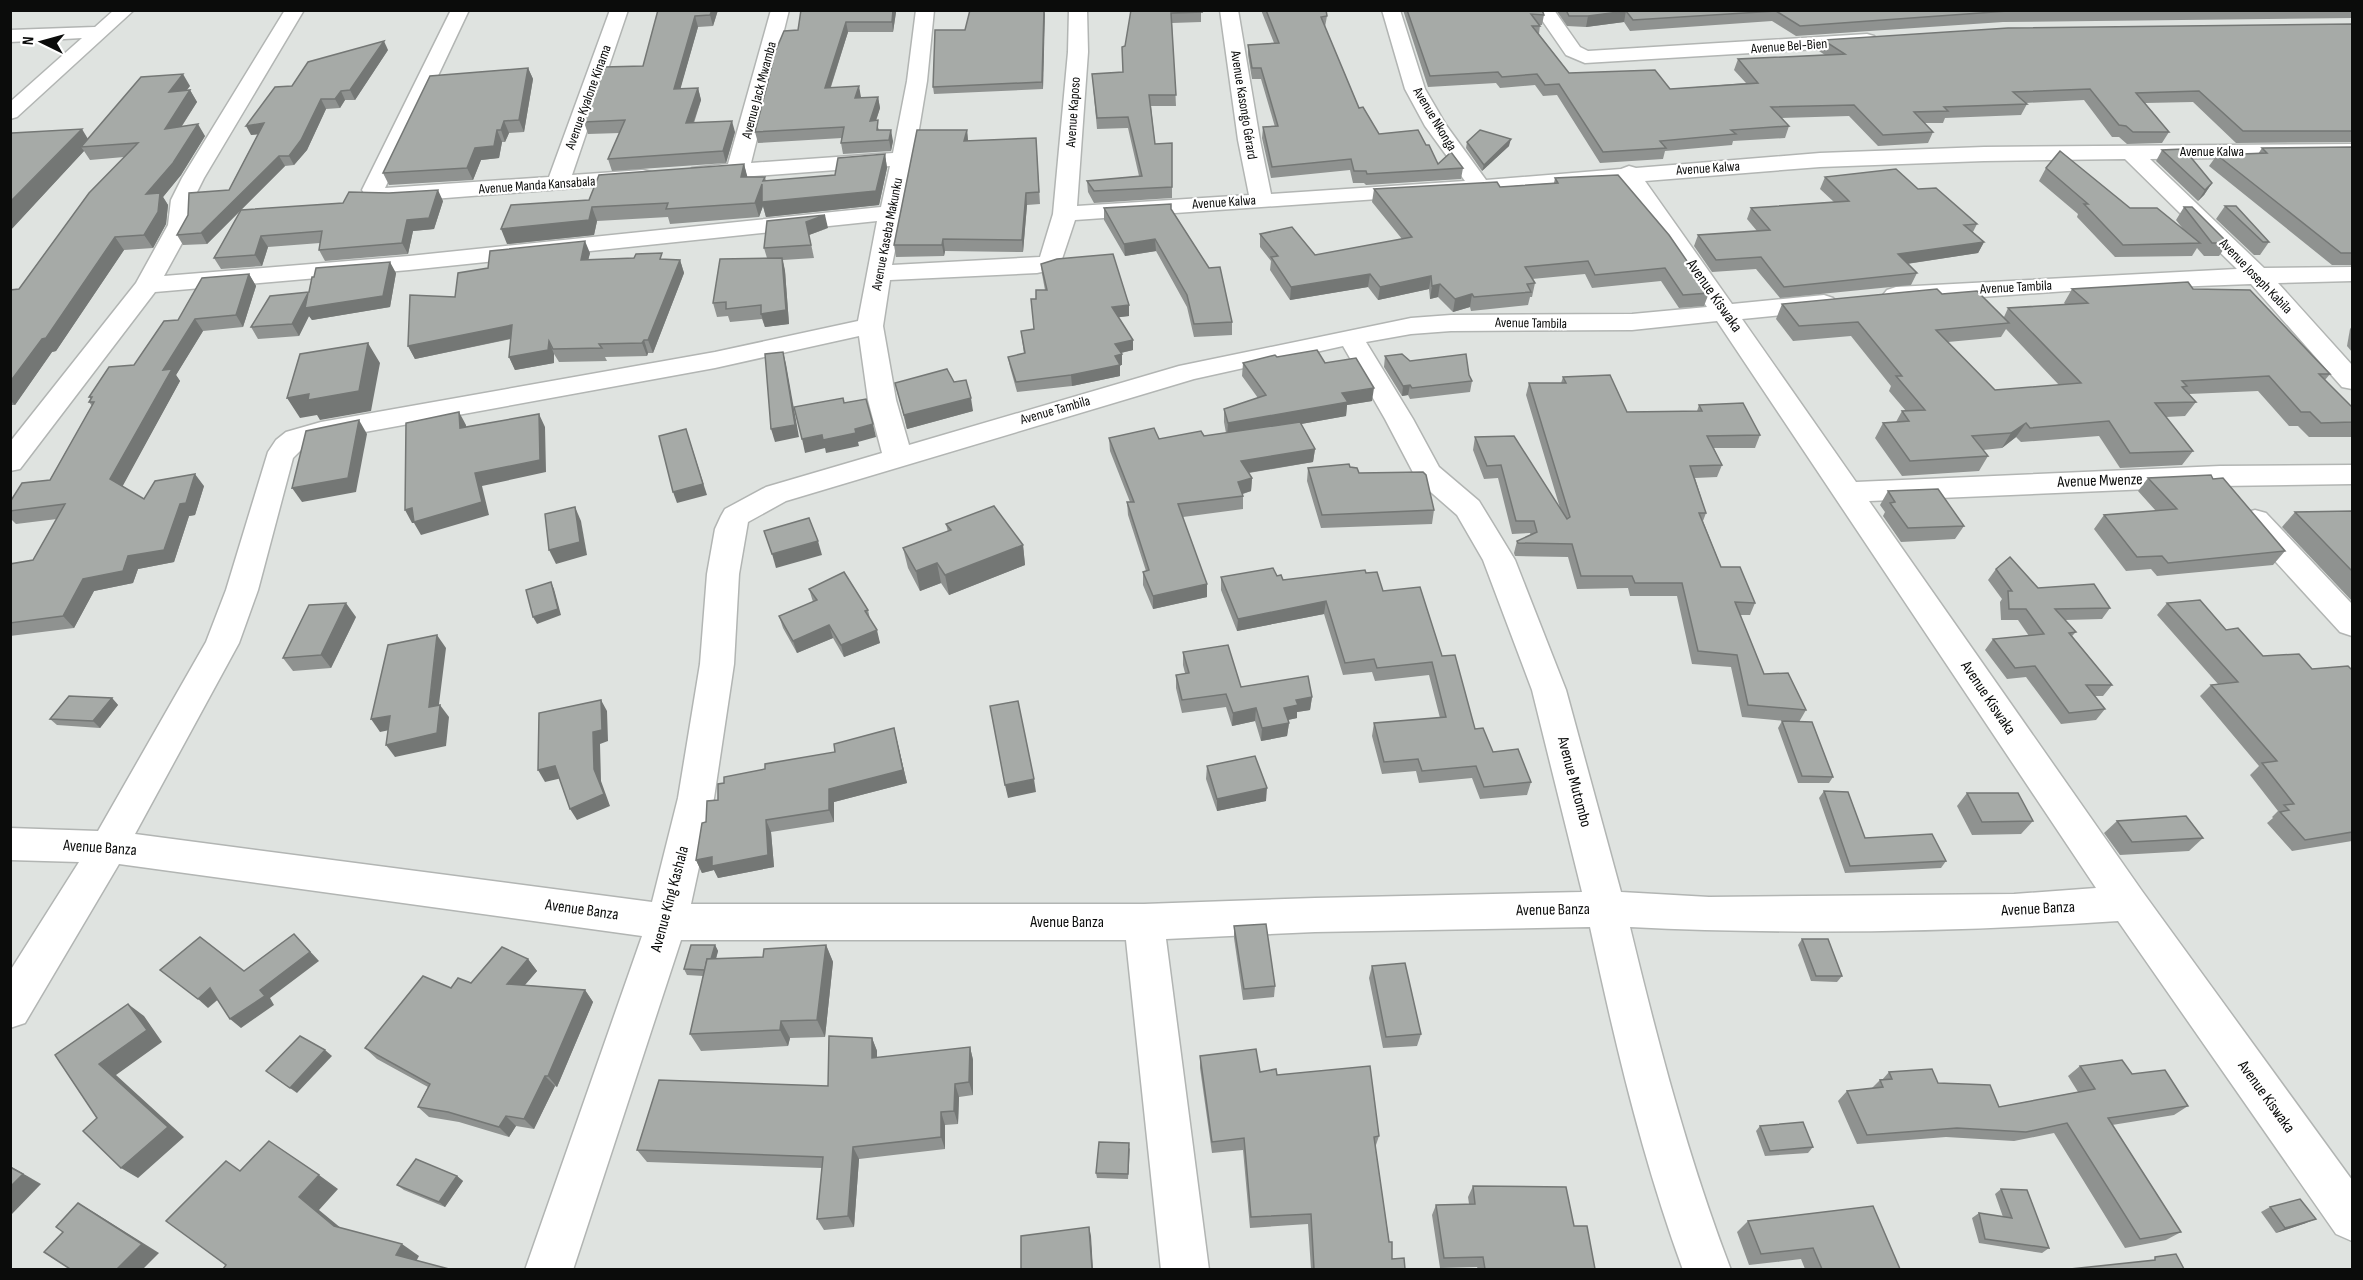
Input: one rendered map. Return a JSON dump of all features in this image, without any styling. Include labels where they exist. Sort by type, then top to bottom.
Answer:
[{"type":"street","points":[[10,114],[125,10]]},
{"type":"street","points":[[10,462],[147,285],[180,225],[182,200],[193,178],[295,10]]},
{"type":"street","name":"Avenue Manda Kansabala","points":[[460,10],[373,190],[376,194],[384,196],[659,176]]},
{"type":"street","name":"Avenue Kyalone Kinama","points":[[558,183],[619,10]]},
{"type":"street","name":"Avenue Jack Mwamba","points":[[738,170],[780,10]]},
{"type":"street","name":"Avenue Kaseba Makunku","points":[[898,457],[882,400],[870,326],[878,273],[903,159],[917,81],[925,10]]},
{"type":"street","name":"Avenue Kaposo","points":[[878,273],[1046,264],[1051,260],[1065,214],[1078,52],[1078,10]]},
{"type":"street","name":"Avenue Kasongo Gérard","points":[[1229,10],[1249,140],[1261,200]]},
{"type":"street","name":"Avenue Nkonga","points":[[1391,10],[1415,89],[1436,126],[1479,187]]},
{"type":"street","name":"Avenue Bel-Bien","points":[[1544,10],[1573,51],[1585,57],[1746,49],[1881,38]]},
{"type":"street","points":[[10,36],[100,32]]},
{"type":"street","name":"Avenue Kalwa","points":[[1065,214],[1479,187],[1629,173],[1820,160],[2129,151],[2352,150]]},
{"type":"street","name":"Avenue Joseph Kabila","points":[[2129,151],[2258,276],[2352,381]]},
{"type":"street","points":[[682,174],[903,159]]},
{"type":"street","name":"Avenue Kiswaka","points":[[1629,173],[2128,903],[2352,1218]]},
{"type":"street","points":[[147,285],[409,263],[890,213]]},
{"type":"street","name":"Avenue Tambila","points":[[736,516],[776,494],[1188,372],[1411,326],[1451,323],[1574,324],[1727,314],[1856,299],[2015,287],[2352,274]]},
{"type":"street","points":[[10,1010],[109,847],[222,643],[242,590],[279,458],[283,448],[292,440],[321,431],[715,360],[870,326]]},
{"type":"street","name":"Avenue Mutombo","points":[[1350,337],[1399,419],[1427,473],[1468,508],[1499,560],[1549,690],[1606,909],[1639,1053],[1683,1206],[1707,1269]]},
{"type":"street","name":"Avenue Mwenze","points":[[1848,492],[2220,476],[2352,474]]},
{"type":"street","points":[[2220,476],[2276,545],[2352,624]]},
{"type":"street","name":"Avenue King Kashala","points":[[549,1269],[667,922],[696,798],[717,664],[723,574],[730,529],[736,516]]},
{"type":"street","name":"Avenue Banza","points":[[10,844],[109,847],[667,922],[1144,922],[1315,915],[1606,909],[1709,914],[1979,911],[2128,903]]},
{"type":"street","points":[[1144,922],[1185,1269]]},
{"type":"building","points":[[658,10],[712,10],[710,15],[695,16],[674,89],[698,88],[686,123],[732,121],[723,151],[608,159],[625,120],[584,122],[604,67],[643,66]]},
{"type":"building","points":[[801,10],[893,10],[892,22],[846,22],[825,88],[859,86],[855,98],[878,97],[870,121],[878,120],[877,130],[891,130],[889,140],[841,143],[844,127],[755,132],[776,50],[784,31],[798,30]]},
{"type":"building","points":[[970,10],[1044,10],[1042,82],[933,87],[935,30],[965,30]]},
{"type":"building","points":[[1131,10],[1201,10],[1202,12],[1171,13],[1176,95],[1149,95],[1155,144],[1172,143],[1172,187],[1094,191],[1087,181],[1142,176],[1128,117],[1097,118],[1092,74],[1123,72],[1122,47],[1125,46]]},
{"type":"building","points":[[1266,10],[1326,10],[1327,16],[1321,17],[1359,108],[1363,107],[1379,134],[1418,130],[1426,145],[1429,145],[1438,164],[1451,152],[1463,168],[1367,174],[1366,171],[1354,171],[1351,159],[1272,167],[1263,127],[1278,126],[1261,68],[1252,68],[1248,45],[1279,43]]},
{"type":"building","points":[[1407,10],[1542,10],[1544,15],[1531,14],[1540,26],[1532,26],[1569,73],[1655,70],[1670,89],[1758,83],[1738,59],[1845,54],[1823,40],[2008,28],[2352,24],[2352,131],[2243,131],[2199,91],[2136,93],[2169,132],[2133,132],[2126,126],[2119,125],[2090,89],[2013,92],[2027,104],[1944,107],[1948,111],[1914,112],[1933,132],[1883,135],[1854,105],[1771,107],[1789,126],[1731,130],[1736,134],[1660,141],[1666,148],[1603,152],[1559,84],[1545,85],[1537,74],[1502,77],[1498,72],[1430,76]]},
{"type":"building","points":[[1566,10],[2070,10],[2008,11],[1800,26],[1776,11],[1633,20],[1626,11],[1569,16]]},
{"type":"building","points":[[384,41],[350,90],[341,91],[335,99],[321,99],[301,140],[289,156],[279,156],[201,233],[177,235],[188,215],[189,193],[229,190],[264,123],[246,126],[275,87],[292,86],[308,62]]},
{"type":"building","points":[[528,68],[519,120],[504,121],[501,130],[497,130],[494,146],[475,148],[467,168],[383,173],[430,76]]},
{"type":"building","points":[[183,74],[169,92],[190,90],[165,129],[198,124],[173,163],[146,194],[160,193],[158,212],[144,235],[115,237],[46,338],[42,339],[10,382],[10,290],[19,289],[89,193],[138,143],[81,147],[141,77]]},
{"type":"building","points":[[82,129],[10,202],[10,134]]},
{"type":"building","points":[[917,130],[967,130],[964,141],[1036,138],[1039,192],[1026,193],[1022,240],[943,239],[942,245],[894,245]]},
{"type":"building","points":[[1480,130],[1511,139],[1484,165],[1467,142]]},
{"type":"building","points":[[2352,147],[2352,253],[2341,253],[2217,155],[2267,153],[2262,148]]},
{"type":"building","points":[[2184,149],[2212,183],[2205,190],[2162,150]]},
{"type":"building","points":[[2060,151],[2130,208],[2157,208],[2200,243],[2123,245],[2084,204],[2088,204],[2046,168]]},
{"type":"building","points":[[885,154],[876,191],[762,202],[762,184],[755,203],[666,209],[668,203],[592,207],[589,220],[501,229],[511,205],[589,200],[599,175],[744,164],[741,177],[765,177],[763,181],[835,175],[838,158]]},
{"type":"building","points":[[1896,169],[1918,189],[1936,188],[1977,224],[1964,225],[1984,242],[1898,254],[1917,273],[1784,287],[1761,257],[1716,260],[1698,235],[1770,230],[1751,208],[1849,201],[1825,177]]},
{"type":"building","points":[[1618,175],[1669,235],[1709,293],[1683,295],[1665,268],[1595,275],[1588,261],[1525,267],[1535,283],[1527,284],[1531,292],[1474,297],[1472,294],[1455,299],[1440,284],[1432,286],[1431,276],[1380,287],[1370,274],[1291,287],[1271,257],[1278,256],[1260,234],[1292,227],[1315,255],[1412,237],[1374,189],[1497,182],[1500,187],[1558,183],[1555,178]]},
{"type":"building","points":[[438,190],[429,218],[407,220],[402,243],[319,250],[322,231],[261,236],[255,255],[214,258],[241,210],[343,203],[349,192],[389,193]]},
{"type":"building","points":[[1171,204],[1171,209],[1209,268],[1220,267],[1232,322],[1194,324],[1187,295],[1155,239],[1124,244],[1104,208]]},
{"type":"building","points":[[2225,206],[2236,206],[2269,242],[2263,242]]},
{"type":"building","points":[[2184,207],[2192,207],[2228,243],[2212,243]]},
{"type":"building","points":[[825,215],[806,222],[811,245],[764,248],[767,221]]},
{"type":"building","points":[[585,241],[581,260],[634,258],[636,254],[662,253],[660,259],[680,260],[648,340],[642,343],[599,344],[602,348],[553,349],[549,341],[548,350],[509,357],[512,325],[408,346],[410,295],[455,297],[458,273],[488,268],[490,251]]},
{"type":"building","points":[[1113,254],[1129,305],[1112,307],[1133,340],[1115,344],[1122,354],[1115,356],[1120,365],[1071,375],[1016,382],[1008,357],[1025,353],[1021,331],[1034,329],[1031,299],[1036,299],[1036,290],[1047,290],[1041,264],[1057,259]]},
{"type":"building","points":[[782,258],[786,310],[761,314],[761,305],[726,309],[726,302],[713,303],[720,259]]},
{"type":"building","points":[[390,262],[383,296],[305,308],[308,293],[292,324],[251,327],[270,296],[309,292],[316,268]]},
{"type":"building","points":[[249,274],[236,315],[195,319],[163,370],[172,369],[110,479],[144,499],[155,481],[195,474],[186,503],[180,504],[164,550],[128,556],[123,571],[83,579],[63,616],[10,623],[10,564],[33,560],[65,504],[10,511],[10,502],[22,483],[50,480],[94,402],[89,402],[92,397],[89,397],[109,367],[134,365],[164,321],[178,320],[202,278]]},
{"type":"building","points":[[2188,282],[2193,289],[2250,290],[2330,374],[2319,374],[2352,407],[2352,422],[2321,423],[2310,412],[2301,412],[2269,376],[2182,381],[2187,386],[2182,387],[2196,402],[2155,403],[2193,451],[2130,453],[2109,421],[2030,428],[2026,423],[2011,433],[1972,436],[1988,456],[1910,461],[1883,423],[1909,421],[1902,411],[1925,410],[1896,376],[1902,376],[1858,322],[1799,326],[1782,304],[1937,289],[1942,294],[1977,291],[2009,323],[1936,330],[1995,390],[2081,383],[2008,308],[2088,303],[2072,289]]},
{"type":"building","points":[[368,343],[359,391],[308,400],[309,394],[287,398],[300,354]]},
{"type":"building","points":[[1317,350],[1325,363],[1356,358],[1374,388],[1342,393],[1348,402],[1228,423],[1224,409],[1266,395],[1243,363],[1275,355],[1277,357]]},
{"type":"building","points":[[783,352],[795,425],[771,429],[765,354]]},
{"type":"building","points":[[1402,354],[1410,361],[1466,354],[1472,381],[1412,388],[1410,385],[1403,386],[1385,356]]},
{"type":"building","points":[[947,369],[954,382],[966,380],[971,398],[904,415],[895,383]]},
{"type":"building","points":[[1610,375],[1627,412],[1702,411],[1699,405],[1743,403],[1760,435],[1707,436],[1722,465],[1690,466],[1706,513],[1699,513],[1721,567],[1740,567],[1755,603],[1735,602],[1764,674],[1788,673],[1806,710],[1748,705],[1737,655],[1698,651],[1682,583],[1635,583],[1632,576],[1581,576],[1572,544],[1518,543],[1517,541],[1537,532],[1534,521],[1516,521],[1501,465],[1487,466],[1475,437],[1514,436],[1567,519],[1570,517],[1529,383],[1566,383],[1563,377]]},
{"type":"building","points":[[843,398],[844,403],[866,399],[873,424],[855,429],[856,433],[823,440],[822,435],[802,439],[794,407]]},
{"type":"building","points":[[459,412],[460,428],[539,414],[540,460],[475,473],[482,502],[414,522],[412,508],[405,510],[406,423]]},
{"type":"building","points":[[359,420],[348,478],[292,488],[306,431]]},
{"type":"building","points":[[1300,422],[1315,449],[1241,461],[1252,478],[1238,482],[1243,496],[1178,504],[1207,584],[1153,596],[1143,572],[1149,570],[1127,502],[1134,502],[1109,438],[1154,428],[1159,439],[1201,431],[1204,436]]},
{"type":"building","points":[[686,429],[703,484],[673,492],[659,436]]},
{"type":"building","points":[[1349,464],[1350,467],[1357,468],[1359,473],[1423,472],[1426,475],[1434,510],[1322,515],[1308,468]]},
{"type":"building","points":[[2211,475],[2213,479],[2223,478],[2285,551],[2168,563],[2162,556],[2137,557],[2104,515],[2177,509],[2148,478]]},
{"type":"building","points":[[1938,489],[1964,526],[1908,528],[1890,503],[1895,502],[1888,491]]},
{"type":"building","points":[[994,506],[1023,545],[945,575],[937,563],[916,571],[903,548],[951,530],[946,524]]},
{"type":"building","points":[[575,507],[580,542],[549,550],[545,514]]},
{"type":"building","points":[[2352,511],[2352,571],[2295,512]]},
{"type":"building","points":[[809,518],[818,541],[772,554],[764,531]]},
{"type":"building","points":[[2010,557],[2038,588],[2094,584],[2110,608],[2055,609],[2076,632],[2069,633],[2112,685],[2086,685],[2105,709],[2069,713],[2035,666],[2015,668],[1993,639],[2044,634],[2026,609],[2009,609],[2008,591],[2012,591],[1996,569]]},
{"type":"building","points":[[1273,568],[1277,576],[1281,575],[1283,580],[1365,570],[1366,573],[1377,572],[1383,591],[1420,587],[1442,656],[1455,655],[1475,729],[1483,728],[1493,752],[1518,749],[1531,782],[1484,787],[1476,766],[1422,771],[1418,759],[1384,762],[1374,723],[1446,717],[1432,662],[1377,668],[1374,659],[1345,663],[1326,601],[1238,619],[1221,577]]},
{"type":"building","points":[[844,572],[868,610],[865,611],[877,630],[841,645],[829,625],[793,641],[779,616],[817,600],[809,589]]},
{"type":"building","points":[[551,582],[558,609],[533,617],[526,590]]},
{"type":"building","points":[[2200,600],[2226,630],[2238,628],[2263,656],[2299,654],[2312,669],[2348,666],[2352,670],[2352,832],[2305,840],[2280,812],[2289,810],[2284,805],[2294,804],[2262,763],[2277,761],[2211,685],[2238,682],[2167,603]]},
{"type":"building","points":[[346,603],[321,655],[283,658],[309,605]]},
{"type":"building","points":[[437,635],[429,707],[440,705],[437,733],[386,745],[390,716],[371,719],[388,645]]},
{"type":"building","points":[[1228,645],[1241,687],[1308,676],[1312,697],[1296,700],[1298,705],[1284,708],[1289,723],[1262,728],[1256,708],[1233,713],[1226,694],[1182,700],[1176,675],[1189,673],[1183,652]]},
{"type":"building","points":[[69,696],[112,698],[93,721],[50,719]]},
{"type":"building","points":[[601,700],[602,730],[593,732],[594,769],[604,794],[570,809],[555,766],[538,770],[539,713]]},
{"type":"building","points":[[1018,701],[1034,779],[1005,785],[990,706]]},
{"type":"building","points":[[1782,721],[1812,722],[1833,777],[1802,776]]},
{"type":"building","points":[[894,728],[903,770],[829,789],[829,810],[766,820],[768,855],[712,866],[712,857],[696,860],[702,823],[706,822],[707,801],[718,800],[718,784],[724,783],[724,777],[765,769],[765,764],[835,752],[834,744]]},
{"type":"building","points":[[1255,756],[1267,788],[1217,799],[1207,766]]},
{"type":"building","points":[[1824,791],[1848,792],[1865,838],[1932,834],[1946,861],[1850,866]]},
{"type":"building","points":[[1967,793],[2018,793],[2033,821],[1982,822]]},
{"type":"building","points":[[2186,816],[2203,838],[2132,842],[2117,821]]},
{"type":"building","points":[[1266,924],[1275,986],[1244,989],[1234,926]]},
{"type":"building","points":[[294,934],[310,952],[260,990],[265,996],[230,1019],[210,988],[198,999],[160,970],[200,937],[244,971]]},
{"type":"building","points":[[1802,939],[1828,939],[1842,976],[1816,976]]},
{"type":"building","points":[[691,945],[715,945],[711,959],[707,959],[705,970],[684,969]]},
{"type":"building","points":[[826,945],[817,1020],[781,1021],[780,1030],[690,1034],[707,959],[763,957],[764,949]]},
{"type":"building","points":[[502,947],[528,959],[507,984],[585,990],[548,1076],[545,1076],[524,1119],[506,1116],[499,1127],[448,1112],[418,1107],[430,1084],[365,1048],[423,976],[451,988],[458,978],[471,983]]},
{"type":"building","points":[[1405,963],[1421,1034],[1386,1037],[1372,966]]},
{"type":"building","points":[[128,1004],[147,1030],[99,1064],[168,1127],[121,1168],[83,1131],[97,1118],[55,1055]]},
{"type":"building","points":[[300,1036],[325,1050],[290,1088],[266,1071]]},
{"type":"building","points":[[829,1036],[872,1038],[872,1058],[970,1047],[969,1082],[955,1084],[954,1111],[941,1112],[941,1137],[853,1147],[848,1216],[817,1219],[823,1157],[637,1150],[659,1080],[828,1086]]},
{"type":"building","points":[[1256,1049],[1260,1072],[1276,1069],[1277,1075],[1370,1066],[1379,1136],[1374,1137],[1389,1242],[1392,1242],[1392,1259],[1404,1258],[1405,1269],[1314,1269],[1311,1214],[1251,1217],[1244,1138],[1212,1142],[1200,1056]]},
{"type":"building","points":[[2122,1060],[2132,1074],[2165,1070],[2188,1106],[2108,1118],[2181,1232],[2140,1239],[2067,1123],[2026,1132],[1957,1128],[1867,1135],[1847,1091],[1883,1087],[1880,1080],[1892,1079],[1889,1072],[1932,1069],[1938,1083],[1990,1085],[1999,1107],[2095,1089],[2080,1066]]},
{"type":"building","points":[[1803,1122],[1813,1147],[1770,1151],[1760,1126]]},
{"type":"building","points":[[269,1141],[319,1175],[299,1197],[334,1226],[402,1244],[396,1255],[449,1269],[223,1269],[226,1265],[166,1221],[226,1161],[240,1171]]},
{"type":"building","points":[[1099,1142],[1129,1143],[1128,1174],[1096,1173]]},
{"type":"building","points":[[416,1159],[457,1176],[439,1202],[397,1185]]},
{"type":"building","points":[[10,1167],[23,1174],[10,1187]]},
{"type":"building","points":[[1473,1186],[1566,1187],[1574,1226],[1587,1226],[1595,1269],[1485,1269],[1483,1257],[1444,1258],[1436,1205],[1475,1204]]},
{"type":"building","points":[[2001,1189],[2027,1190],[2049,1248],[1985,1239],[1979,1213],[2012,1218]]},
{"type":"building","points":[[2300,1199],[2316,1219],[2285,1228],[2270,1207]]},
{"type":"building","points":[[78,1203],[142,1244],[117,1269],[70,1269],[44,1252],[63,1232],[56,1227]]},
{"type":"building","points":[[1873,1206],[1900,1269],[1822,1269],[1813,1248],[1761,1254],[1748,1221]]},
{"type":"building","points":[[1089,1227],[1092,1269],[1021,1269],[1021,1236]]},
{"type":"building","points":[[2176,1254],[2184,1269],[2070,1269],[2155,1260],[2155,1257]]}]
